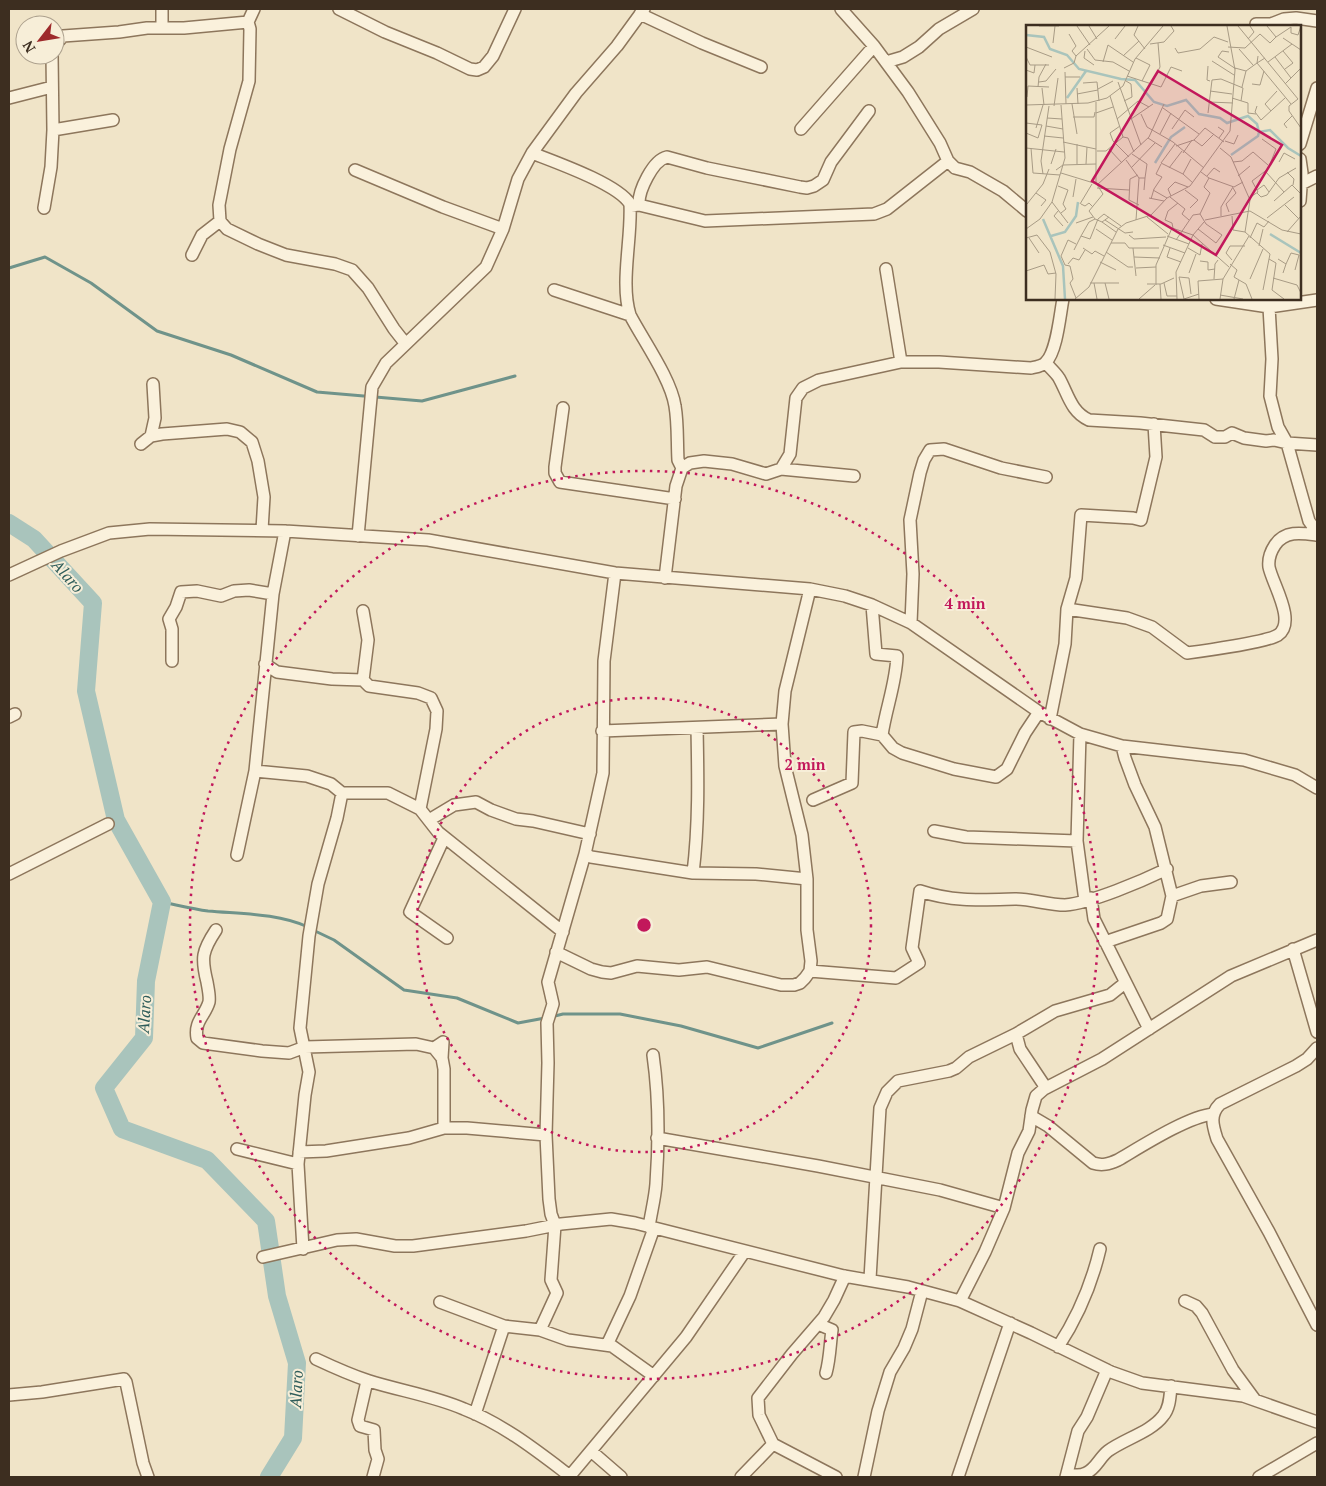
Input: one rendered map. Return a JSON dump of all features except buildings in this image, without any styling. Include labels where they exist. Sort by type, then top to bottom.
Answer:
[{"type":"street","points":[[162,9],[162,28]]},
{"type":"street","points":[[254,9],[248,22],[250,29],[249,81],[230,149],[219,205],[220,221],[227,229],[286,255],[335,264],[352,270],[368,288],[405,343]]},
{"type":"street","points":[[339,9],[385,32],[470,69],[477,70],[484,67],[493,56],[514,9]]},
{"type":"street","points":[[841,9],[874,46],[908,92],[940,143],[948,161],[955,168],[970,172],[1003,191],[1026,210]]},
{"type":"street","points":[[886,62],[903,57],[919,47],[939,29],[973,9]]},
{"type":"street","points":[[358,536],[372,387],[386,363],[405,343],[486,267],[503,230],[518,179],[532,154],[576,93],[617,46],[642,11],[702,43],[761,67]]},
{"type":"street","points":[[1256,24],[1271,24],[1284,19],[1296,18],[1317,21]]},
{"type":"street","points":[[65,36],[146,28],[184,28],[248,22]]},
{"type":"street","points":[[801,128],[874,46]]},
{"type":"street","points":[[44,208],[53,130],[52,65]]},
{"type":"street","points":[[9,98],[52,87]]},
{"type":"street","points":[[1301,141],[1317,88]]},
{"type":"street","points":[[682,468],[678,460],[675,406],[671,392],[628,308],[627,284],[635,206],[653,166],[661,158],[667,157],[707,168],[807,188],[823,180],[832,162],[869,111]]},
{"type":"street","points":[[53,130],[113,120]]},
{"type":"street","points":[[532,154],[568,167],[617,190],[635,206],[705,221],[874,214],[887,209],[948,161]]},
{"type":"street","points":[[355,170],[503,230]]},
{"type":"street","points":[[1301,184],[1317,176]]},
{"type":"street","points":[[192,254],[202,235],[220,221]]},
{"type":"street","points":[[886,269],[901,362]]},
{"type":"street","points":[[554,290],[630,315]]},
{"type":"street","points":[[781,469],[790,454],[796,398],[803,388],[819,380],[901,362],[939,362],[1031,368],[1046,363],[1052,352],[1058,330],[1063,300]]},
{"type":"street","points":[[1230,300],[1273,303],[1317,300]]},
{"type":"street","points":[[1273,303],[1270,396],[1278,427],[1287,443],[1309,521],[1317,533]]},
{"type":"street","points":[[1046,363],[1058,377],[1068,399],[1077,412],[1089,420],[1154,424],[1204,430],[1215,437],[1225,437],[1232,433],[1244,438],[1317,445]]},
{"type":"street","points":[[151,436],[155,418],[153,384]]},
{"type":"street","points":[[563,408],[555,466],[555,473],[560,482],[675,499]]},
{"type":"street","points":[[1050,719],[1065,644],[1067,610],[1076,578],[1081,515],[1141,520],[1156,457],[1154,424]]},
{"type":"street","points":[[141,444],[151,436],[227,429],[240,432],[252,442],[258,461],[264,497],[262,530]]},
{"type":"street","points":[[911,623],[913,574],[910,520],[924,460],[930,450],[944,449],[1002,468],[1046,478]]},
{"type":"street","points":[[665,578],[676,486],[682,468],[690,463],[704,461],[732,464],[766,474],[781,469],[854,476]]},
{"type":"street","points":[[1301,533],[1309,521]]},
{"type":"street","points":[[9,575],[110,533],[150,529],[262,530],[428,540],[615,573],[810,589],[845,596],[872,605],[911,623],[1039,712],[1080,734],[1122,746],[1244,760],[1295,775],[1317,788]]},
{"type":"street","points":[[237,855],[255,771],[273,594],[285,531]]},
{"type":"street","points":[[1067,610],[1127,618],[1152,627],[1187,653],[1259,641],[1278,635],[1283,628],[1285,618],[1283,605],[1269,566],[1269,557],[1278,541],[1291,534],[1317,533]]},
{"type":"street","points":[[540,1330],[557,1293],[551,1280],[555,1225],[549,1199],[546,1135],[547,1023],[553,1004],[548,982],[585,854],[603,773],[604,661],[615,573]]},
{"type":"street","points":[[556,952],[591,969],[611,973],[637,966],[679,970],[707,967],[762,981],[787,985],[800,983],[810,971],[807,930],[807,879],[802,834],[785,766],[782,724],[785,691],[810,589]]},
{"type":"street","points":[[172,661],[172,628],[170,619],[181,592],[197,591],[221,596],[234,591],[249,590],[273,594]]},
{"type":"street","points":[[872,605],[876,654],[897,656],[896,670],[882,736]]},
{"type":"street","points":[[363,611],[368,640],[363,680]]},
{"type":"street","points":[[265,664],[277,672],[332,679],[363,680],[369,686],[418,693],[431,698],[437,711],[436,729],[420,809]]},
{"type":"street","points":[[813,800],[852,783],[854,732],[862,731],[882,736],[893,748],[902,753],[954,769],[996,777],[1007,768],[1039,712]]},
{"type":"street","points":[[602,731],[782,724]]},
{"type":"street","points":[[693,873],[699,792],[697,728]]},
{"type":"street","points":[[1080,734],[1077,840],[1088,900],[1094,920],[1149,1029]]},
{"type":"street","points":[[1105,942],[1168,919],[1172,896],[1155,826],[1135,785],[1124,758],[1122,746]]},
{"type":"street","points":[[255,771],[307,776],[331,784],[342,793],[388,793],[420,809],[444,838],[563,932]]},
{"type":"street","points":[[303,1248],[299,1158],[309,1072],[300,1028],[309,936],[318,884],[337,818],[342,793]]},
{"type":"street","points":[[429,820],[454,806],[476,802],[516,819],[590,834]]},
{"type":"street","points":[[9,874],[108,824]]},
{"type":"street","points":[[934,831],[966,837],[1077,840]]},
{"type":"street","points":[[444,838],[410,912],[446,938]]},
{"type":"street","points":[[585,854],[591,857],[693,873],[756,874],[807,879]]},
{"type":"street","points":[[810,971],[896,978],[919,964],[912,948],[920,891],[939,897],[956,899],[1028,899],[1064,904],[1088,900],[1128,886],[1166,869]]},
{"type":"street","points":[[1172,896],[1201,886],[1231,882]]},
{"type":"street","points":[[216,930],[205,945],[202,956],[209,989],[209,1001],[195,1029],[197,1038],[203,1043],[262,1051],[289,1052],[305,1047],[416,1044],[434,1048],[442,1058],[444,1069],[444,1128]]},
{"type":"street","points":[[960,1301],[986,1252],[1004,1208],[1018,1154],[1029,1132],[1036,1096],[1046,1088],[1102,1059],[1231,976],[1317,940]]},
{"type":"street","points":[[1292,949],[1317,1032]]},
{"type":"street","points":[[870,1279],[880,1108],[887,1092],[898,1081],[949,1072],[969,1057],[1016,1034],[1051,1013],[1110,995],[1125,983]]},
{"type":"street","points":[[1016,1034],[1020,1049],[1046,1088]]},
{"type":"street","points":[[1317,1048],[1307,1059],[1296,1066],[1220,1104],[1213,1114],[1213,1125],[1218,1139],[1317,1325]]},
{"type":"street","points":[[607,1345],[630,1296],[652,1227],[656,1185],[657,1138],[656,1081],[653,1055]]},
{"type":"street","points":[[1031,1116],[1048,1126],[1093,1163],[1099,1165],[1109,1164],[1118,1160],[1178,1127],[1203,1115],[1213,1114]]},
{"type":"street","points":[[237,1149],[299,1158],[326,1151],[409,1138],[444,1128],[466,1128],[546,1135]]},
{"type":"street","points":[[657,1138],[818,1166],[940,1190],[1004,1208]]},
{"type":"street","points":[[263,1257],[346,1239],[395,1246],[413,1246],[526,1231],[555,1225],[611,1220],[652,1227],[845,1276],[870,1279],[960,1301],[1107,1370],[1142,1383],[1242,1396],[1317,1422]]},
{"type":"street","points":[[1058,1347],[1068,1332],[1080,1307],[1100,1249]]},
{"type":"street","points":[[316,1359],[367,1381],[450,1403],[475,1414],[532,1446],[570,1477],[686,1337],[746,1251]]},
{"type":"street","points":[[836,1477],[773,1444],[759,1415],[758,1398],[818,1324],[834,1300],[845,1276]]},
{"type":"street","points":[[864,1477],[878,1411],[890,1372],[904,1348],[912,1329],[922,1291]]},
{"type":"street","points":[[1185,1301],[1196,1306],[1202,1313],[1233,1370],[1254,1400]]},
{"type":"street","points":[[440,1302],[504,1326],[540,1330],[568,1340],[612,1346],[654,1376]]},
{"type":"street","points":[[818,1324],[832,1330],[826,1373]]},
{"type":"street","points":[[958,1477],[1010,1324]]},
{"type":"street","points":[[475,1414],[504,1326]]},
{"type":"street","points":[[1107,1370],[1087,1416],[1078,1431],[1067,1476],[1088,1473],[1103,1455],[1155,1424],[1164,1415],[1169,1403],[1171,1386]]},
{"type":"street","points":[[9,1395],[42,1392],[124,1379],[142,1463],[148,1477]]},
{"type":"street","points":[[367,1381],[358,1420],[362,1428],[374,1430],[375,1450],[378,1459],[373,1477]]},
{"type":"street","points":[[1259,1477],[1317,1443]]},
{"type":"street","points":[[742,1477],[773,1444]]},
{"type":"street","points":[[591,1451],[621,1477]]},
{"type":"waterway","points":[[9,268],[45,257],[91,283],[157,331],[231,355],[317,392],[422,401],[515,376]]},
{"type":"waterway","name":"Alaro","points":[[9,523],[34,539],[93,603],[86,691],[116,820],[162,902],[146,981],[144,1038],[104,1088],[122,1129],[207,1160],[266,1221],[277,1296],[297,1363],[293,1438],[269,1477]]},
{"type":"waterway","points":[[162,902],[208,911],[284,919],[308,927]]},
{"type":"waterway","points":[[313,930],[334,940],[404,990],[457,998],[518,1023],[545,1018]]},
{"type":"waterway","points":[[551,1017],[563,1014],[620,1014],[681,1026],[758,1048],[832,1023]]}]
